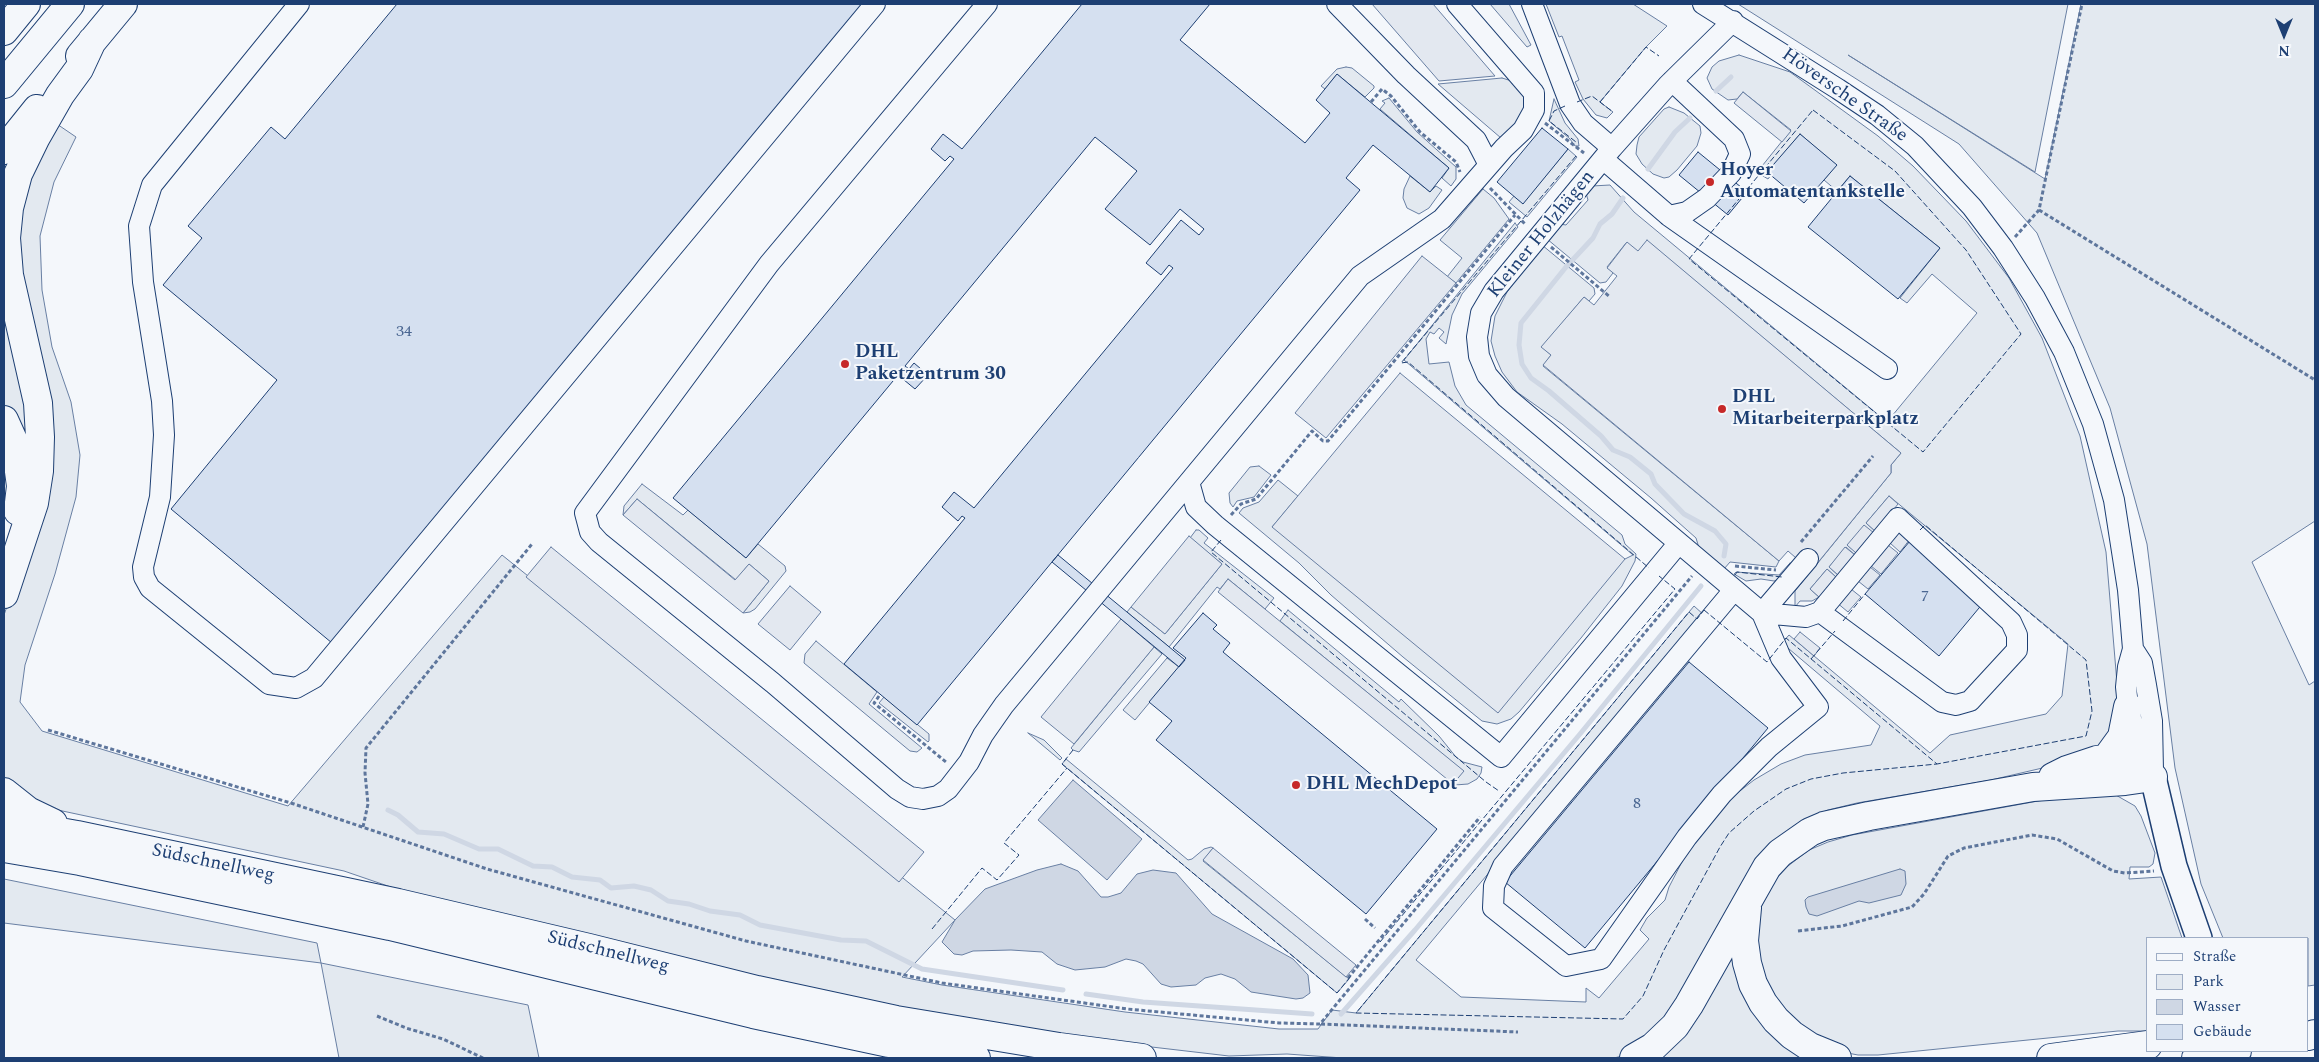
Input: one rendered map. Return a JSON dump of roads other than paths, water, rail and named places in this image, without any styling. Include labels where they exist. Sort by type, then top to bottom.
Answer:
[{"type":"highway","points":[[4,31],[26,4]]},
{"type":"highway","points":[[4,84],[70,4]]},
{"type":"highway","points":[[4,150],[123,4]]},
{"type":"highway","points":[[4,594],[34,503],[40,471],[38,403],[9,275],[6,238],[9,208],[18,174],[36,137],[60,95],[79,69],[92,41]]},
{"type":"highway","points":[[4,420],[13,440],[20,486],[14,533],[4,562]]},
{"type":"highway","points":[[2106,759],[2122,737],[2128,707]]},
{"type":"highway","points":[[2033,787],[2067,770],[2106,759],[2132,762],[2143,767],[2153,777]]},
{"type":"highway","points":[[1634,1058],[1653,1046],[1675,1026],[1689,1005],[1767,867],[1780,853],[1810,832],[1824,826],[2033,787],[2125,781],[2153,777]]},
{"type":"highway","points":[[4,792],[28,811],[77,835]]},
{"type":"highway","points":[[4,822],[77,835]]},
{"type":"highway","name":"Südschnellweg","points":[[77,835],[398,903],[757,990],[859,1012],[1059,1047],[1142,1058]]},
{"type":"highway","points":[[4,848],[80,862]]},
{"type":"highway","points":[[4,862],[80,862]]},
{"type":"highway","name":"Südschnellweg","points":[[80,862],[390,926],[753,1014],[889,1043],[976,1058]]},
{"type":"highway","points":[[1749,898],[1744,941],[1747,963],[1753,984],[1763,1003],[1776,1020],[1792,1035],[1810,1047],[1837,1058]]},
{"type":"highway","points":[[2051,1058],[2146,1046]]},
{"type":"highway","points":[[2202,1057],[2231,1052]]},
{"type":"main road","name":"Höversche Straße","points":[[2153,777],[2174,866],[2199,937]]},
{"type":"street","points":[[299,4],[152,185],[139,226],[143,282],[162,401],[164,435],[164,464],[160,498],[143,567],[144,577],[150,588],[270,684],[296,688],[314,678],[875,4]]},
{"type":"street","points":[[987,4],[769,264],[586,513],[590,532],[600,542],[773,683],[897,788],[910,797],[922,799],[938,796],[960,774],[1004,704],[1360,276],[1442,219],[1487,178],[1523,130],[1534,110],[1534,94],[1457,4]]},
{"type":"street","points":[[1337,4],[1406,76],[1476,140],[1487,178]]},
{"type":"street","points":[[1532,4],[1570,104],[1600,154],[1669,216],[1887,370]]},
{"type":"street","name":"Höversche Straße","points":[[1703,4],[1862,105],[1915,146],[1972,207],[2003,248],[2035,298],[2064,352],[2093,424],[2114,500],[2128,590],[2132,649],[2126,687],[2128,707],[2138,745],[2153,777]]},
{"type":"street","name":"Kleiner Holzhägen","points":[[1732,21],[1600,154],[1494,291],[1481,313],[1477,337],[1479,356],[1488,375],[1506,397],[1762,613]]},
{"type":"street","points":[[1669,216],[1688,212],[1707,198],[1731,173],[1740,154],[1734,139],[1672,81]]},
{"type":"street","points":[[1189,482],[1196,507],[1220,529],[1501,757],[1678,544]]},
{"type":"street","points":[[1762,613],[1806,617],[1820,612],[1898,518],[2010,622],[2017,635],[2017,650],[1970,701],[1956,705],[1942,702],[1820,612]]},
{"type":"street","points":[[1762,613],[1802,554]]},
{"type":"street","points":[[1728,585],[1503,866],[1494,886],[1493,908],[1566,966],[1601,958],[1688,837],[1722,794],[1769,747],[1818,707],[1781,658],[1762,613]]},
{"type":"street","name":"Höversche Straße","points":[[2132,649],[2142,663],[2146,684],[2152,721],[2153,777]]},
{"type":"water","points":[[1073,780],[1142,839],[1107,880],[1038,820]]},
{"type":"water","points":[[1061,864],[1078,871],[1101,897],[1121,893],[1137,874],[1153,870],[1176,873],[1212,914],[1293,959],[1308,975],[1310,993],[1303,998],[1296,999],[1251,992],[1235,979],[1221,974],[1205,978],[1196,985],[1171,987],[1161,984],[1143,964],[1126,959],[1105,967],[1075,970],[1057,964],[1042,952],[1011,950],[973,951],[962,955],[954,954],[942,942],[955,920],[985,889],[1037,870]]},
{"type":"water","points":[[1900,869],[1905,871],[1906,884],[1901,895],[1869,903],[1859,901],[1817,916],[1809,914],[1805,900],[1808,897]]},
{"type":"waterway","points":[[1716,91],[1731,77]]},
{"type":"waterway","points":[[1648,169],[1675,132],[1690,118]]},
{"type":"waterway","points":[[1623,198],[1612,214],[1600,224],[1593,238],[1566,267],[1521,323],[1519,345],[1522,364],[1531,378],[1601,436],[1613,450],[1630,457],[1651,474],[1655,484],[1684,514],[1715,531],[1726,544],[1724,556]]},
{"type":"waterway","points":[[1341,1014],[1415,930],[1580,734],[1701,586]]},
{"type":"waterway","points":[[388,810],[398,815],[418,832],[444,834],[479,849],[498,849],[533,866],[552,867],[572,877],[600,880],[611,888],[634,886],[651,890],[668,901],[689,904],[710,911],[740,915],[760,925],[841,940],[866,941],[922,969],[1063,990]]},
{"type":"waterway","points":[[1086,994],[1143,1002],[1312,1014]]},
{"type":"place","name":"Hoyer Automatentankstelle","points":[[1710,182]]},
{"type":"place","name":"DHL Paketzentrum 30","points":[[845,364]]},
{"type":"place","name":"DHL Mitarbeiterparkplatz","points":[[1722,409]]},
{"type":"place","name":"DHL MechDepot","points":[[1296,785]]}]
